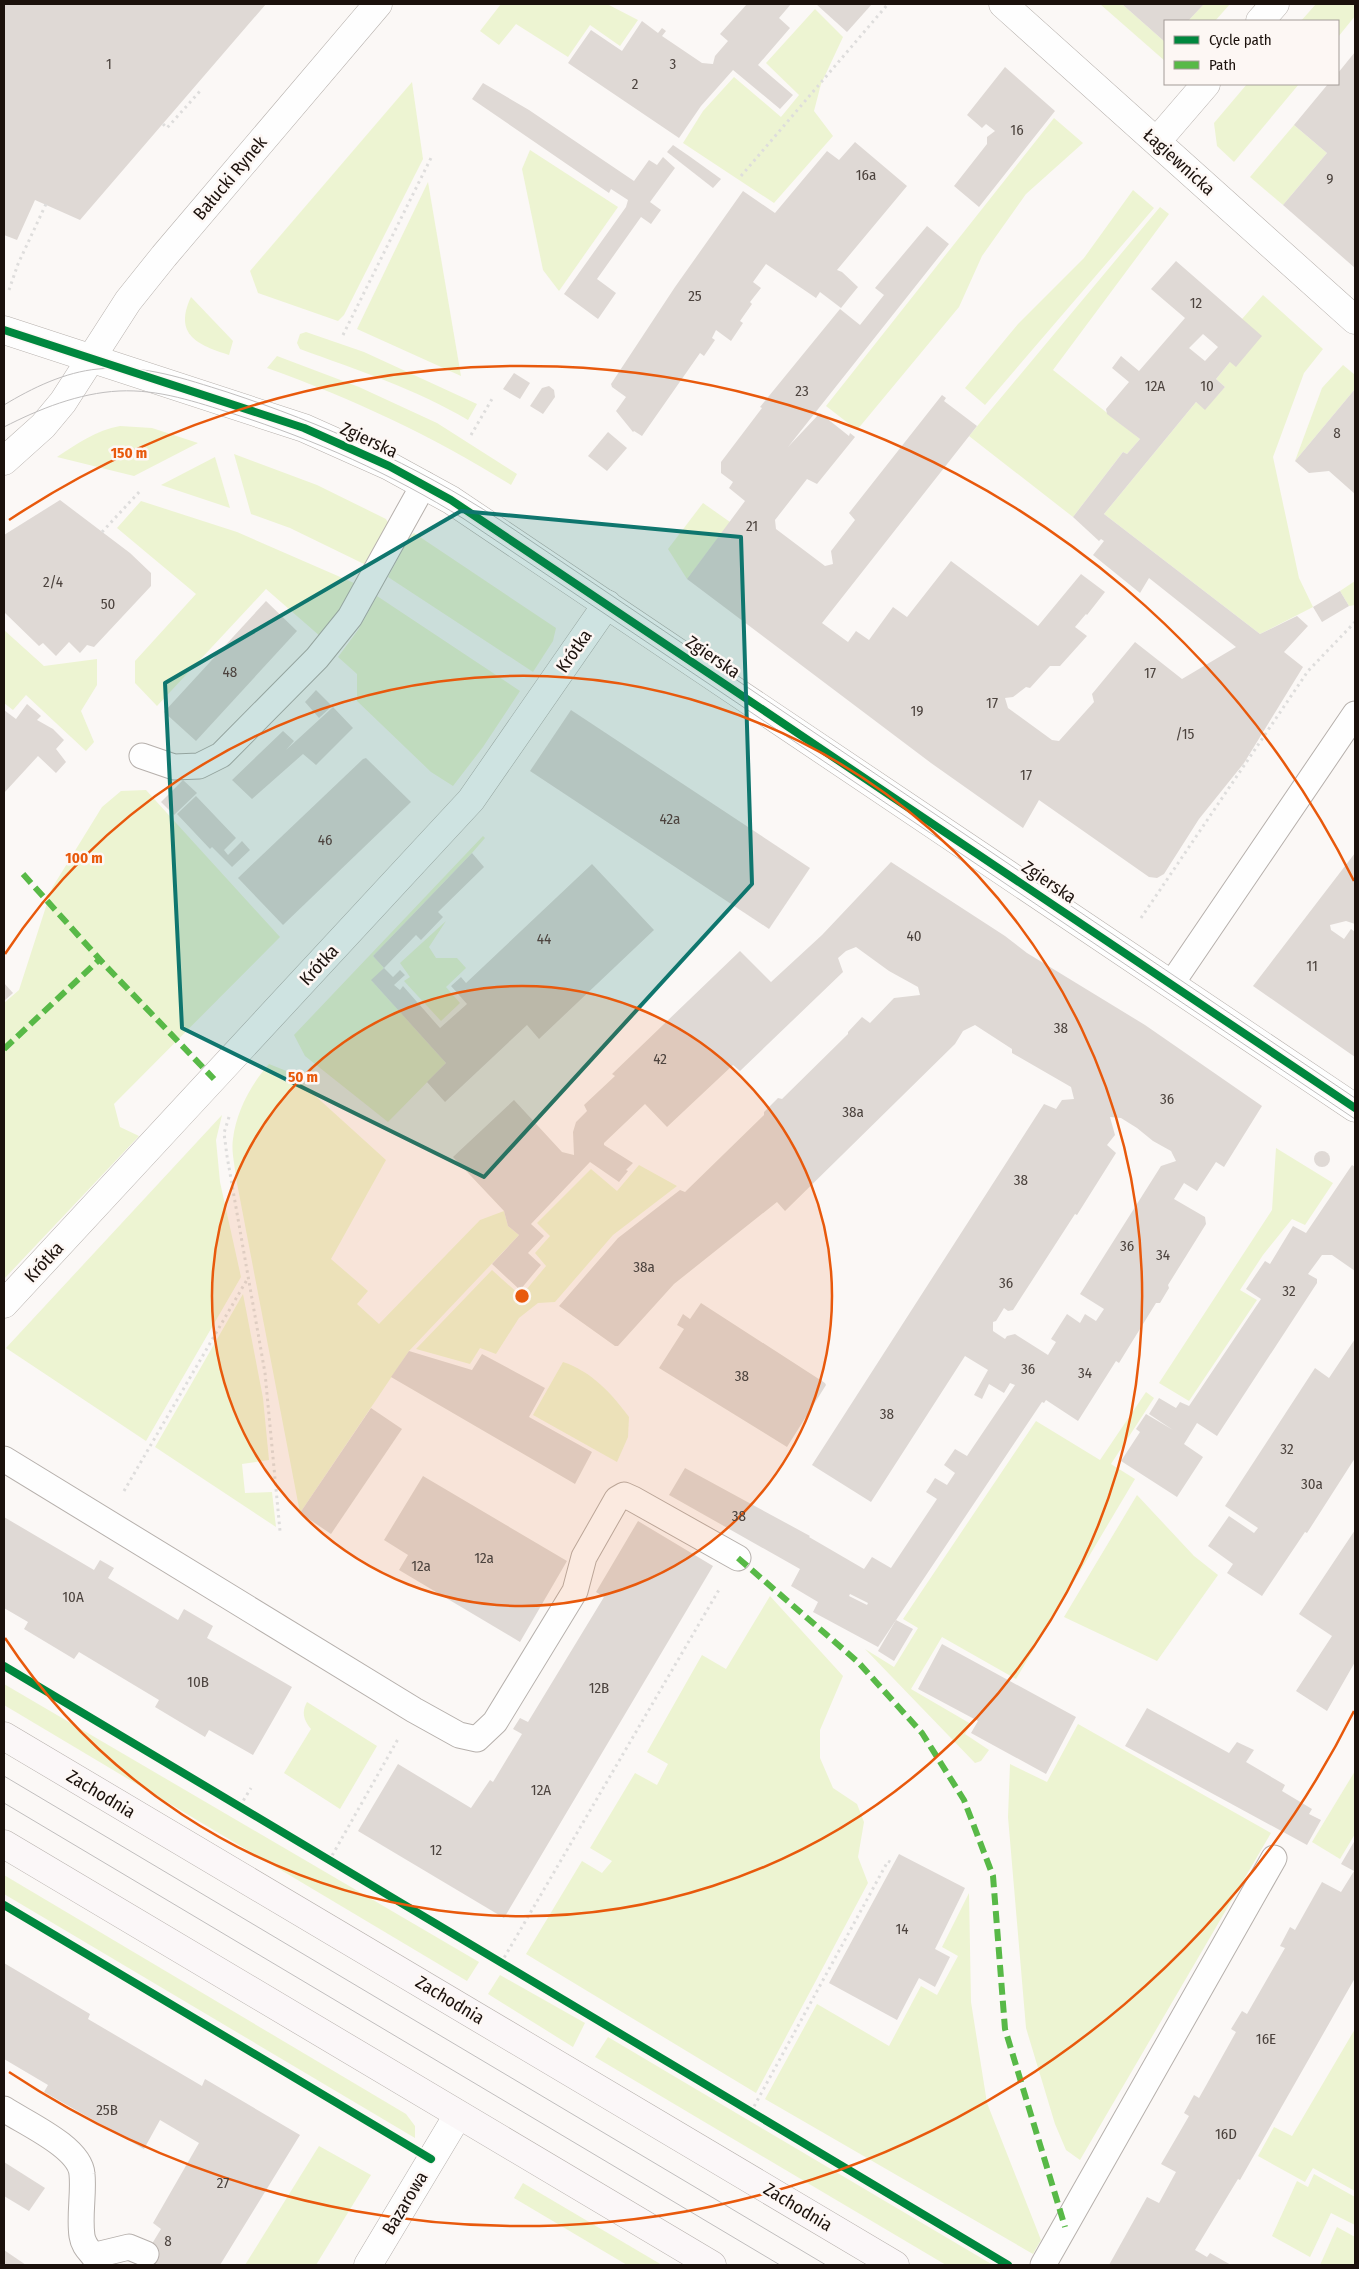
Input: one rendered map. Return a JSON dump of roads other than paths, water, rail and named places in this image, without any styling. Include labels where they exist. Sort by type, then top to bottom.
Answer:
[{"type":"main road","name":"Zachodnia","points":[[4,1736],[896,2265]]},
{"type":"main road","points":[[4,1844],[712,2265]]},
{"type":"street","name":"Bałucki Rynek","points":[[4,462],[23,446],[48,420],[128,302],[164,256],[378,4]]},
{"type":"street","name":"Łagiewnicka","points":[[1002,4],[1355,320]]},
{"type":"street","points":[[1261,20],[1275,4]]},
{"type":"street","points":[[1156,141],[1205,85]]},
{"type":"street","name":"Zgierska","points":[[4,330],[304,428],[359,452],[424,484],[607,604],[1355,1108]]},
{"type":"street","name":"Krótka","points":[[4,1304],[471,800],[607,604]]},
{"type":"street","name":"Bazarowa","points":[[368,2265],[458,2115]]},
{"type":"lane","points":[[142,756],[174,767],[199,766],[221,755],[317,658],[350,616],[424,484]]},
{"type":"lane","points":[[1172,983],[1355,714]]},
{"type":"lane","points":[[4,1459],[414,1710],[460,1735],[477,1738],[495,1722],[575,1591],[584,1556],[617,1499],[624,1495],[738,1558]]},
{"type":"lane","points":[[1043,2265],[1274,1858]]},
{"type":"lane","points":[[4,2109],[66,2148],[78,2160],[82,2172],[82,2235],[84,2246],[97,2260],[129,2247],[146,2254]]},
{"type":"tram line","points":[[4,405],[37,387],[73,374],[115,368],[148,371],[196,382],[263,404],[333,432],[401,463],[500,520],[1355,1098]]},
{"type":"tram line","points":[[4,427],[45,408],[89,395],[119,391],[163,394],[234,414],[294,435],[352,459],[409,487],[464,519],[1355,1119]]},
{"type":"tram line","points":[[4,1776],[826,2265]]},
{"type":"tram line","points":[[4,1803],[780,2265]]}]
